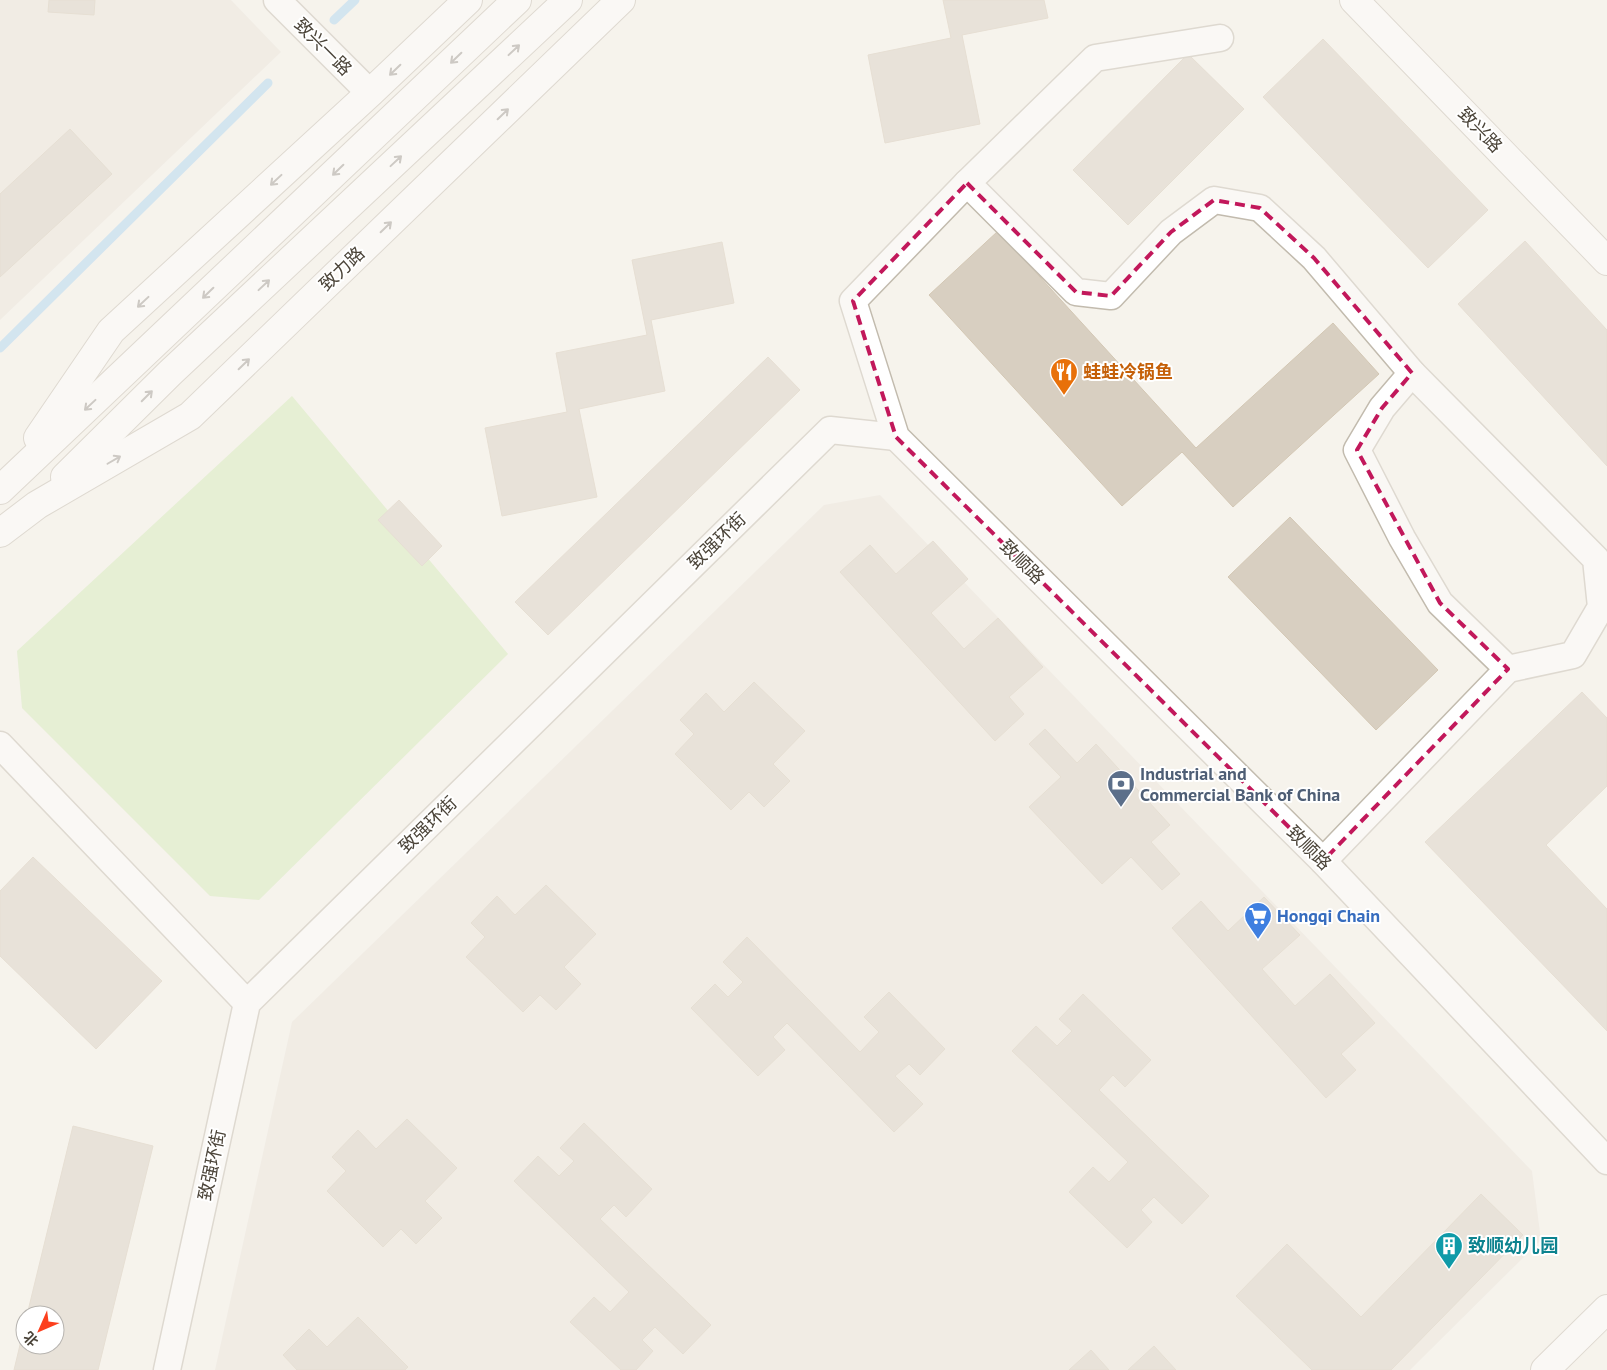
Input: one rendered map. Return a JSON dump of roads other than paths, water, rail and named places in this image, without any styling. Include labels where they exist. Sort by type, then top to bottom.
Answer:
[{"type":"street","name":"致兴一路","points":[[277,0],[370,93]]},
{"type":"street","points":[[4,486],[112,331],[468,0]]},
{"type":"street","points":[[4,486],[517,0]]},
{"type":"street","name":"致力路","points":[[37,505],[170,373],[568,0]]},
{"type":"street","name":"致力路","points":[[0,533],[37,505],[190,416],[621,0]]},
{"type":"street","name":"致兴路","points":[[1354,0],[1607,261]]},
{"type":"street","points":[[896,437],[853,301],[967,183],[1095,58],[1220,38]]},
{"type":"street","points":[[967,183],[1076,292],[1111,296],[1171,232],[1214,200],[1260,208],[1314,258],[1412,373],[1596,559],[1601,607],[1573,654],[1508,669],[1323,861]]},
{"type":"street","points":[[1412,373],[1382,408],[1358,450],[1402,538],[1440,603],[1508,669]]},
{"type":"street","name":"致强环街","points":[[167,1370],[246,1003],[830,430],[896,437]]},
{"type":"street","name":"致顺路","points":[[896,437],[1323,861],[1607,1162]]},
{"type":"street","points":[[0,745],[246,1003]]},
{"type":"street","points":[[1545,1370],[1607,1309]]},
{"type":"waterway","points":[[334,20],[355,0]]},
{"type":"waterway","points":[[0,348],[268,83]]},
{"type":"place","name":"蛙蛙冷锅鱼","points":[[1064,396]]},
{"type":"place","name":"Industrial and Commercial Bank of China","points":[[1121,808]]},
{"type":"place","name":"Hongqi Chain","points":[[1258,940]]},
{"type":"place","name":"致顺幼儿园","points":[[1449,1270]]}]
